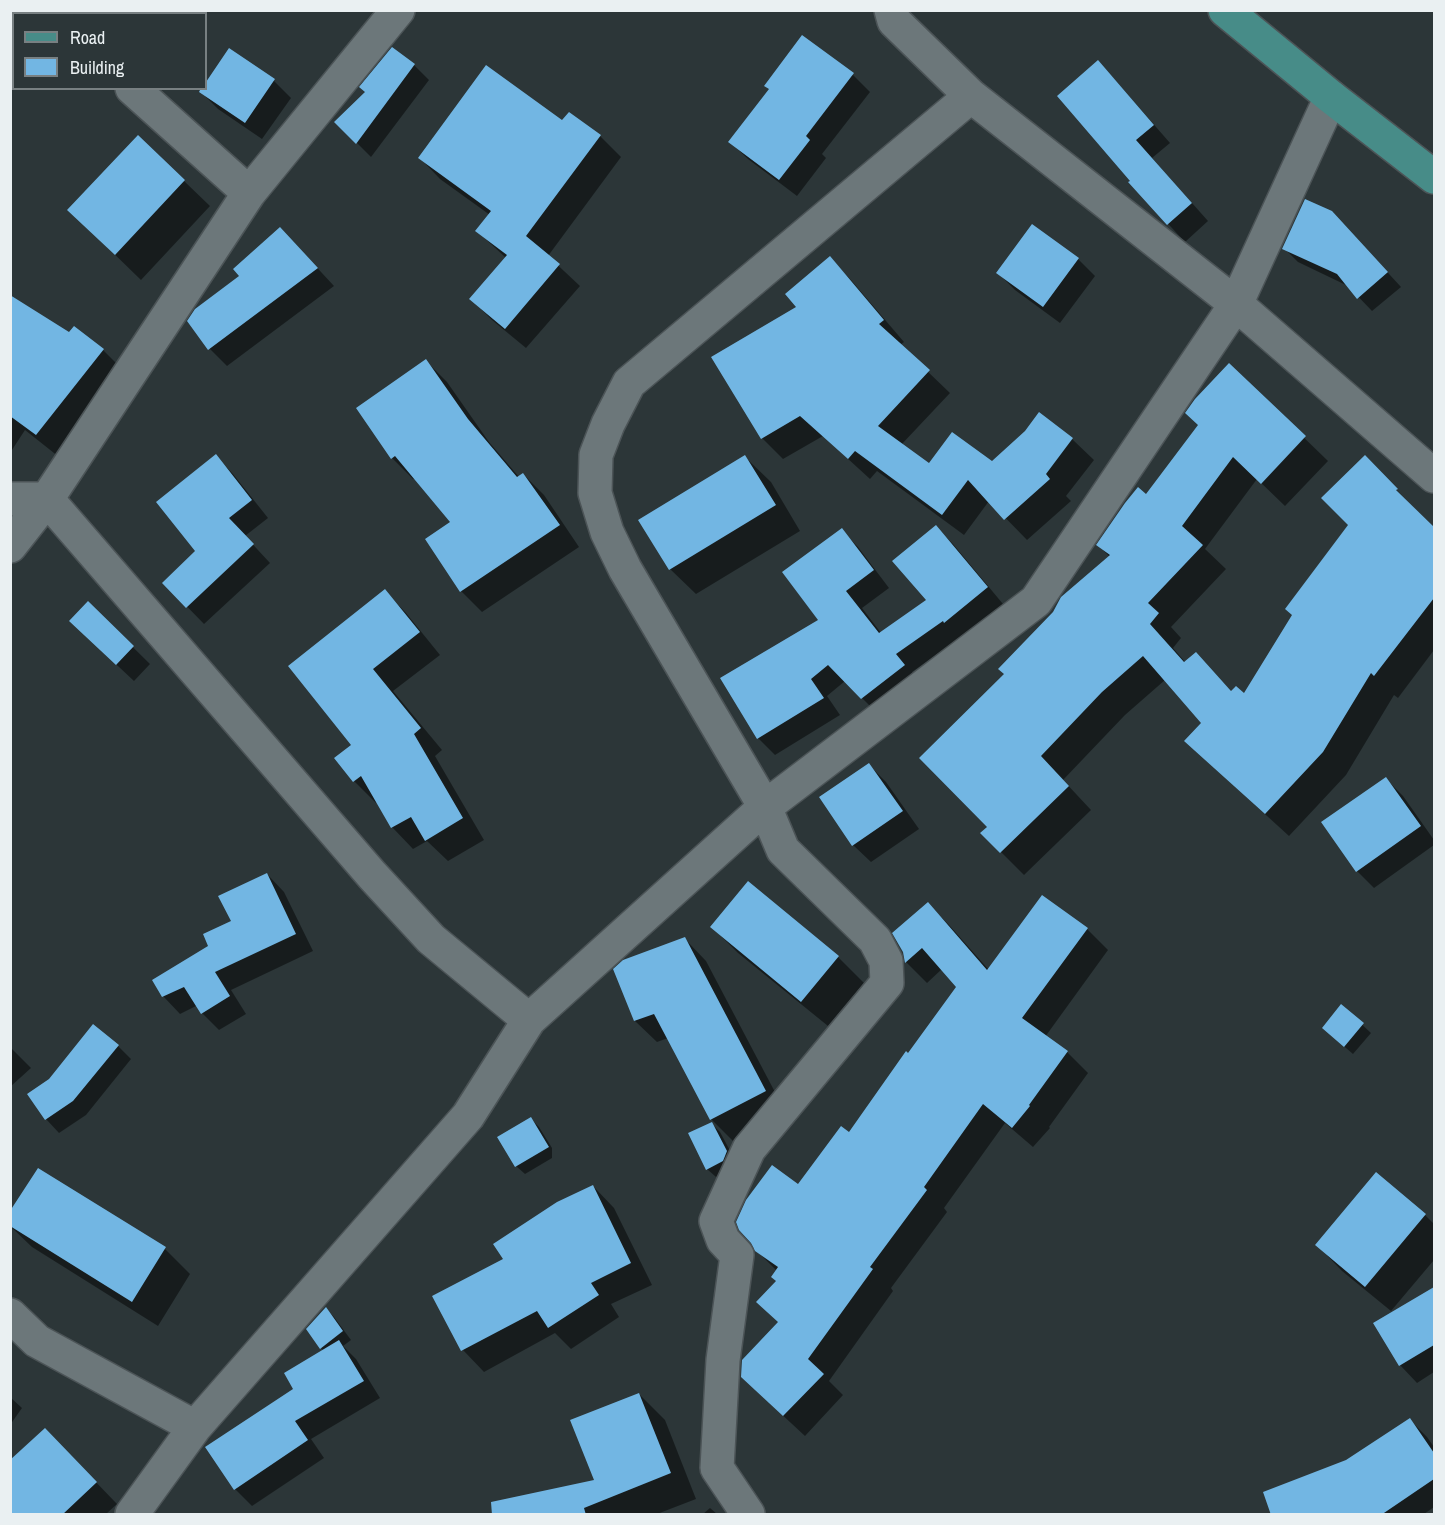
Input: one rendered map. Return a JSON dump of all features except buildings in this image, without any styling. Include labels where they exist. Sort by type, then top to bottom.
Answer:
[{"type":"main road","points":[[1225,10],[1434,177]]},
{"type":"street","points":[[10,546],[47,499],[249,193],[398,10]]},
{"type":"street","points":[[891,10],[894,21],[971,96],[1236,304],[1434,476]]},
{"type":"street","points":[[134,90],[249,193]]},
{"type":"street","points":[[748,1515],[717,1468],[723,1360],[737,1255],[723,1240],[716,1221],[749,1149],[887,983],[886,961],[875,940],[783,850],[765,807],[625,569],[607,532],[595,493],[596,455],[608,424],[629,383],[971,96]]},
{"type":"street","points":[[132,1515],[195,1427],[468,1116],[529,1020],[765,807],[1036,601],[1236,304],[1331,97]]},
{"type":"street","points":[[10,499],[47,499],[379,884],[431,939],[529,1020]]},
{"type":"street","points":[[10,1315],[37,1341],[195,1427]]}]
